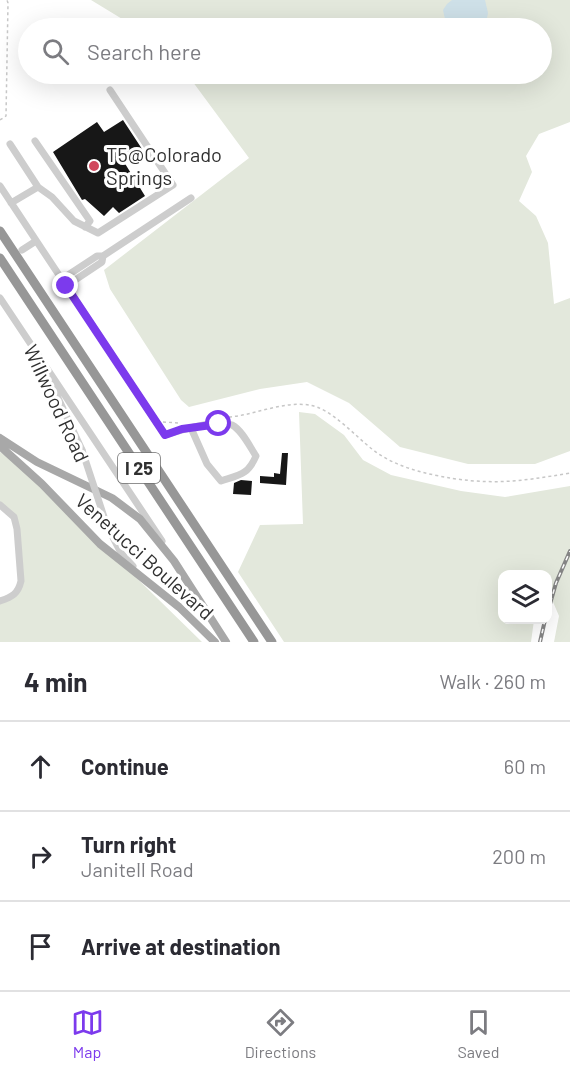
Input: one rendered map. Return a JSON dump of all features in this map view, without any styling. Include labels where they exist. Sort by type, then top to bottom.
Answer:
[{"type":"highway","name":"I 25","points":[[0,231],[272,642]]},
{"type":"highway","name":"I 25","points":[[0,258],[254,642]]},
{"type":"main road","name":"Venetucci Boulevard","points":[[0,438],[37,462],[112,498],[127,508],[152,533],[174,561],[226,642]]},
{"type":"main road","name":"Venetucci Boulevard","points":[[0,446],[42,484],[100,544],[159,591],[215,642]]},
{"type":"street","points":[[10,144],[38,187],[52,197],[75,221],[98,233],[173,185],[110,90]]},
{"type":"street","points":[[35,141],[90,221],[85,226]]},
{"type":"street","points":[[0,186],[165,435],[191,428],[219,424],[232,425],[256,456],[252,466],[245,473],[221,481],[207,464],[191,428]]},
{"type":"street","points":[[11,203],[38,187]]},
{"type":"street","points":[[64,282],[97,256],[103,256],[191,198]]},
{"type":"street","points":[[22,250],[36,241]]},
{"type":"street","name":"Willwood Road","points":[[0,298],[91,432],[174,561]]},
{"type":"street","name":"Willwood Road","points":[[25,337],[53,387],[82,450],[107,526],[121,553],[159,591]]},
{"type":"street","points":[[0,505],[14,517],[21,581],[19,589],[13,596],[0,601]]},
{"type":"path","points":[[0,120],[6,116],[7,0]]},
{"type":"path","points":[[229,417],[279,407],[312,405],[334,418],[373,451],[394,463],[414,470],[488,483],[513,482],[570,473]]},
{"type":"path","points":[[156,421],[182,423]]},
{"type":"shaded area","points":[[91,0],[570,0],[570,122],[539,134],[526,156],[532,172],[519,201],[536,216],[548,243],[554,304],[570,298],[570,451],[535,464],[468,464],[400,447],[349,403],[307,382],[260,389],[189,407],[181,400],[110,289],[104,270],[249,158],[194,84],[552,84],[552,18],[121,18]]},
{"type":"shaded area","points":[[452,0],[485,0],[487,18],[445,18],[443,10]]},
{"type":"shaded area","points":[[299,412],[315,414],[344,435],[363,460],[391,475],[461,491],[505,497],[570,486],[570,642],[554,642],[559,616],[552,599],[552,570],[498,570],[498,624],[533,624],[531,642],[284,642],[238,572],[260,525],[303,524]]},
{"type":"shaded area","points":[[0,452],[21,465],[202,642],[0,642],[0,601],[13,596],[21,581],[17,529],[8,512],[0,505]]},
{"type":"building","name":"T5@Colorado Springs","points":[[123,120],[142,149],[124,162],[145,196],[119,213],[113,207],[104,216],[85,199],[82,200],[53,152],[97,122],[104,132]]},
{"type":"building","points":[[282,453],[288,453],[286,485],[260,483],[260,476],[274,477],[274,473],[280,474]]},
{"type":"building","points":[[241,480],[252,481],[251,495],[233,494],[234,483]]},
{"type":"railway","points":[[552,597],[570,551]]},
{"type":"railway","points":[[540,642],[544,624]]},
{"type":"place","name":"T5@Colorado Springs","points":[[94,166]]},
{"type":"route","points":[[66,286],[165,435],[182,429],[219,424]]}]
